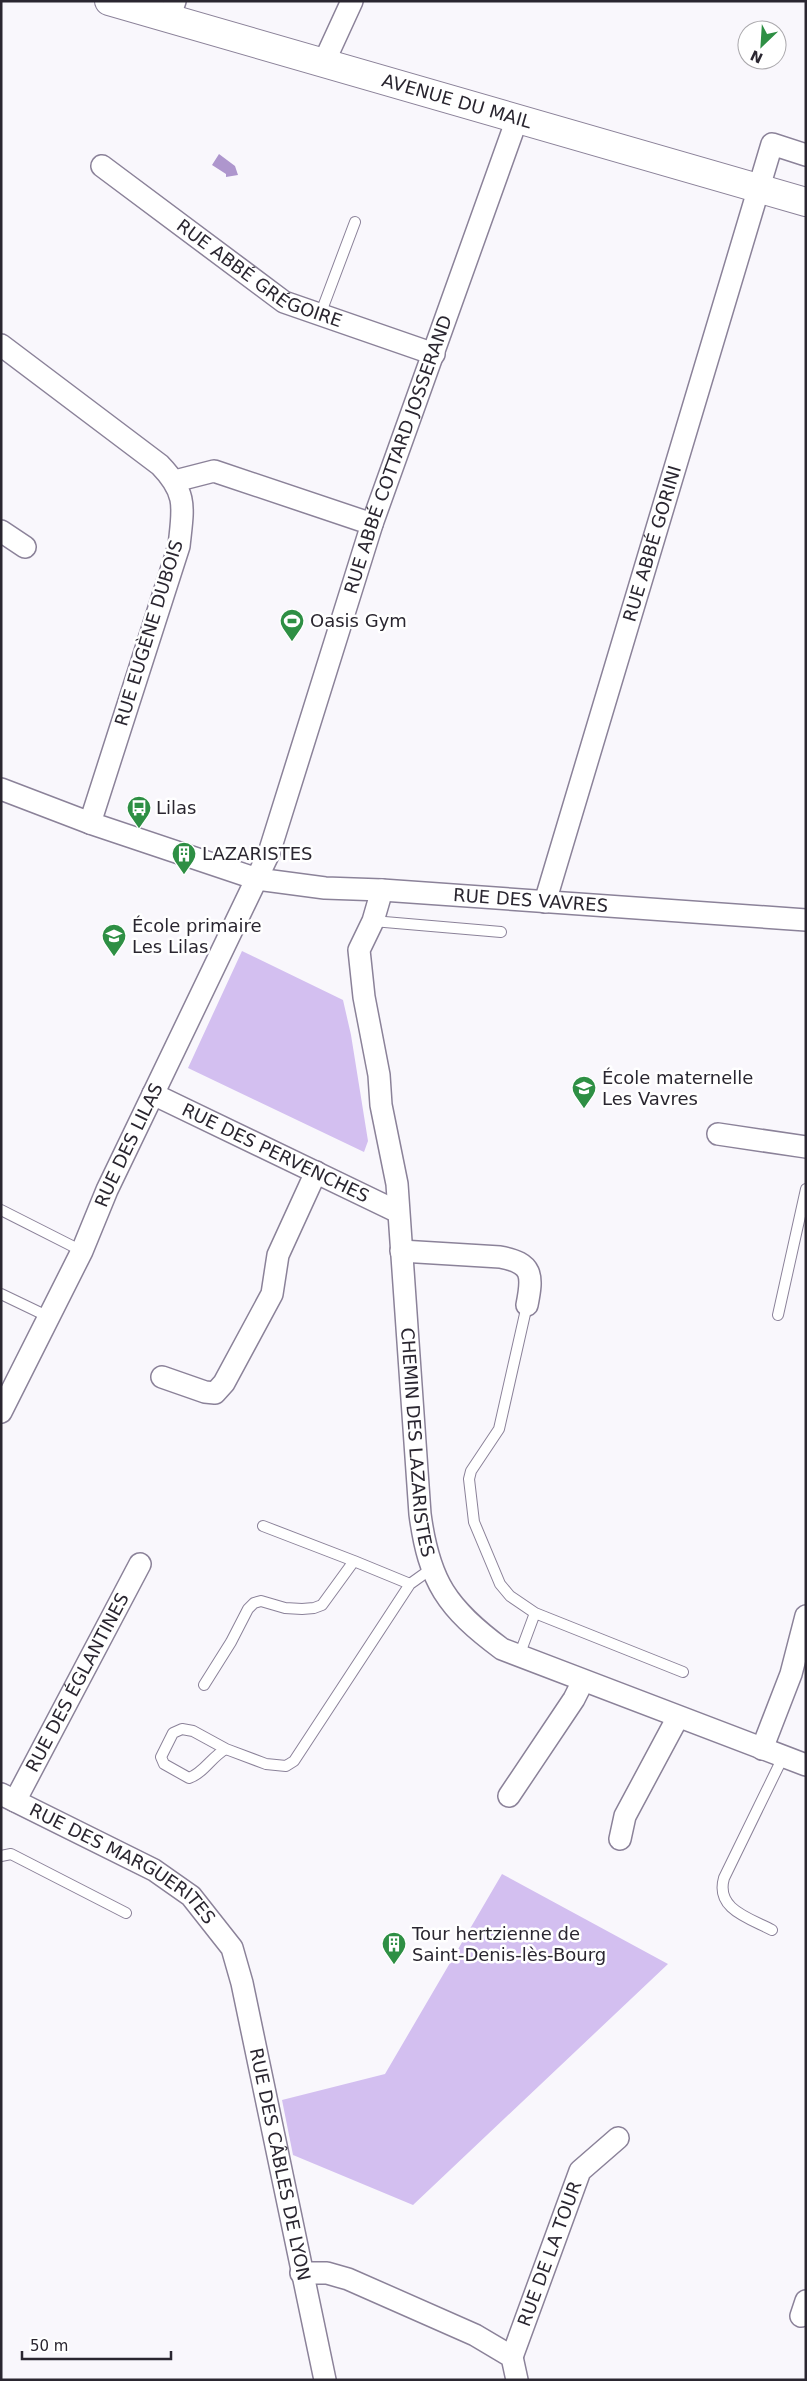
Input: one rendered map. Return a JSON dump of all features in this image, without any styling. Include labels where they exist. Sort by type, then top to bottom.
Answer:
[{"type":"main road","name":"AVENUE DU MAIL","points":[[109,1],[172,10],[324,62],[806,202]]},
{"type":"street","points":[[324,62],[352,1]]},
{"type":"street","name":"RUE ABBÉ COTTARD JOSSERAND","points":[[257,879],[269,853],[372,524],[517,119]]},
{"type":"street","name":"RUE ABBÉ GORINI","points":[[545,902],[772,144],[806,155]]},
{"type":"street","name":"RUE ABBÉ GRÉGOIRE","points":[[102,166],[284,302],[434,354]]},
{"type":"street","name":"RUE EUGÈNE DUBOIS","points":[[1,345],[160,464],[175,481],[183,505],[178,546],[90,823]]},
{"type":"street","points":[[175,481],[214,471],[372,524]]},
{"type":"street","points":[[1,531],[25,548]]},
{"type":"street","name":"RUE DES VAVRES","points":[[1,789],[90,823],[257,879],[325,888],[382,890],[806,920]]},
{"type":"street","name":"RUE DES LILAS","points":[[1,1412],[82,1251],[107,1190],[257,879]]},
{"type":"street","name":"CHEMIN DES LAZARISTES","points":[[382,890],[373,921],[359,950],[364,997],[379,1075],[381,1105],[397,1184],[420,1514],[424,1545],[431,1569],[450,1604],[472,1627],[502,1649],[806,1765]]},
{"type":"street","name":"RUE DES PERVENCHES","points":[[153,1094],[398,1212]]},
{"type":"street","points":[[718,1134],[806,1146]]},
{"type":"street","points":[[162,1377],[205,1392],[215,1393],[224,1383],[272,1294],[278,1255],[316,1172]]},
{"type":"street","points":[[401,1251],[500,1256],[515,1259],[525,1265],[530,1274],[531,1285],[527,1305]]},
{"type":"street","name":"RUE DES ÉGLANTINES","points":[[8,1797],[140,1564]]},
{"type":"street","points":[[762,1749],[791,1674],[806,1616]]},
{"type":"street","points":[[509,1796],[574,1699],[583,1681]]},
{"type":"street","points":[[620,1839],[625,1816],[678,1716]]},
{"type":"street","name":"RUE DES MARGUERITES","points":[[8,1797],[154,1870],[191,1896],[232,1948]]},
{"type":"street","name":"RUE DES CÂBLES DE LYON","points":[[232,1948],[242,1983],[301,2273],[325,2380]]},
{"type":"street","name":"RUE DE LA TOUR","points":[[512,2356],[580,2171],[618,2138]]},
{"type":"street","points":[[301,2273],[328,2273],[348,2279],[474,2335],[512,2356],[517,2380]]},
{"type":"lane","points":[[320,315],[355,222]]},
{"type":"lane","points":[[373,921],[501,932]]},
{"type":"lane","points":[[778,1315],[806,1189]]},
{"type":"lane","points":[[1,1210],[82,1251]]},
{"type":"lane","points":[[1,1294],[49,1317]]},
{"type":"lane","points":[[527,1305],[499,1429],[471,1471],[469,1479],[474,1522],[500,1584],[510,1596],[535,1613],[683,1672]]},
{"type":"lane","points":[[263,1526],[410,1584]]},
{"type":"lane","points":[[204,1685],[231,1642],[248,1609],[254,1603],[261,1601],[284,1608],[314,1608],[322,1605],[354,1561]]},
{"type":"lane","points":[[226,1749],[216,1754],[197,1776],[189,1778],[164,1764],[161,1757],[173,1733],[182,1729],[193,1731],[226,1749],[280,1767],[294,1761],[410,1584],[431,1569]]},
{"type":"lane","points":[[519,1656],[535,1613]]},
{"type":"lane","points":[[772,1930],[730,1906],[723,1898],[721,1888],[724,1878],[783,1757]]},
{"type":"lane","points":[[1,1856],[11,1854],[126,1912]]},
{"type":"shaded area","points":[[219,154],[235,166],[238,175],[226,177],[226,174],[212,165]]},
{"type":"shaded area","points":[[242,951],[343,1000],[351,1035],[368,1141],[364,1152],[188,1068]]},
{"type":"shaded area","points":[[502,1874],[668,1964],[413,2205],[293,2155],[282,2100],[385,2074]]},
{"type":"place","name":"Oasis Gym","points":[[292,642]]},
{"type":"place","name":"Lilas","points":[[139,829]]},
{"type":"place","name":"LAZARISTES","points":[[184,875]]},
{"type":"place","name":"École primaire Les Lilas","points":[[114,957]]},
{"type":"place","name":"École maternelle Les Vavres","points":[[584,1109]]},
{"type":"place","name":"Tour hertzienne de Saint-Denis-lès-Bourg","points":[[394,1965]]}]
